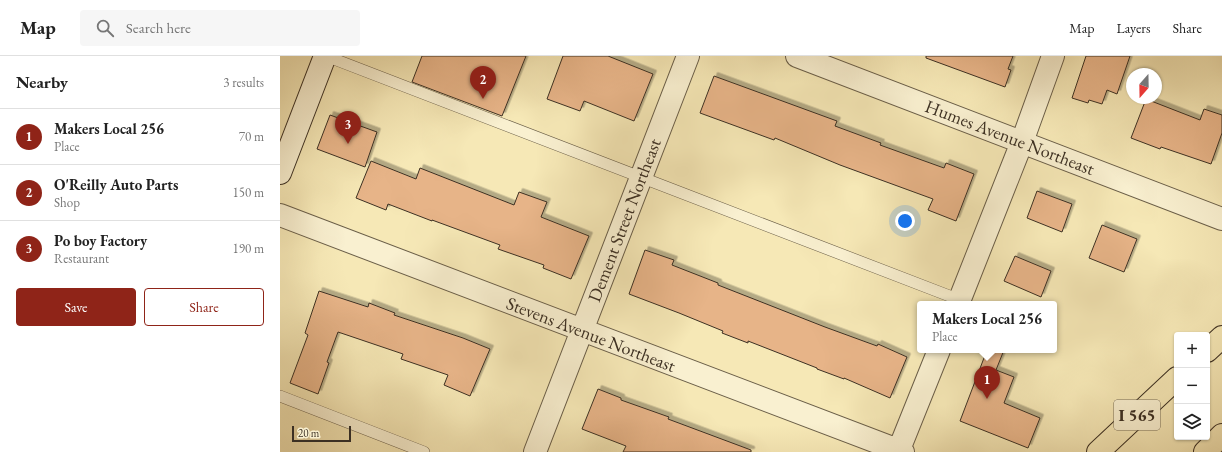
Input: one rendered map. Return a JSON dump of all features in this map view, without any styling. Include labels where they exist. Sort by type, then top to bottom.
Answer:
[{"type":"highway","points":[[1210,348],[1222,337]]},
{"type":"highway","name":"I 565","points":[[1098,452],[1174,381]]},
{"type":"highway","points":[[1205,452],[1222,435]]},
{"type":"street","points":[[280,173],[325,56]]},
{"type":"street","name":"Dement Street Northeast","points":[[535,452],[688,56]]},
{"type":"street","name":"Humes Avenue Northeast","points":[[797,56],[1222,219]]},
{"type":"street","points":[[959,301],[1022,142],[1053,56]]},
{"type":"street","name":"Stevens Avenue Northeast","points":[[280,215],[900,452]]},
{"type":"street","points":[[900,452],[938,353]]},
{"type":"lane","points":[[325,56],[641,177],[956,301]]},
{"type":"lane","points":[[280,396],[424,452]]},
{"type":"building","points":[[422,56],[526,56],[502,116],[412,82]]},
{"type":"building","points":[[563,56],[608,56],[653,74],[634,121],[584,101],[580,111],[547,99]]},
{"type":"building","points":[[926,56],[1013,56],[1008,69],[1011,70],[1005,87],[926,58]]},
{"type":"building","points":[[1086,56],[1130,56],[1117,94],[1107,90],[1102,104],[1089,100],[1088,103],[1072,98]]},
{"type":"building","points":[[714,76],[837,121],[835,126],[881,143],[880,145],[944,168],[946,163],[974,174],[956,221],[928,210],[933,199],[840,165],[775,138],[774,140],[700,113]]},
{"type":"building","points":[[1144,104],[1159,104],[1200,120],[1204,109],[1222,115],[1222,133],[1211,164],[1161,147],[1160,149],[1131,138]]},
{"type":"building","points":[[330,115],[377,132],[365,167],[317,149]]},
{"type":"building","points":[[371,161],[416,179],[420,168],[514,205],[519,192],[547,202],[541,217],[589,236],[571,279],[543,268],[544,265],[498,249],[500,245],[388,204],[386,210],[356,198]]},
{"type":"building","points":[[1037,191],[1072,204],[1062,232],[1027,218]]},
{"type":"building","points":[[1102,225],[1137,239],[1124,272],[1089,258]]},
{"type":"building","points":[[645,250],[674,260],[672,265],[718,283],[718,285],[825,327],[877,346],[878,344],[907,357],[890,398],[844,378],[817,369],[748,341],[748,343],[722,333],[723,331],[629,294]]},
{"type":"building","points":[[1015,256],[1051,271],[1041,297],[1004,281]]},
{"type":"building","points":[[319,291],[368,307],[369,303],[395,313],[394,315],[463,338],[490,349],[470,396],[444,385],[448,375],[401,359],[403,354],[338,332],[327,362],[329,363],[318,394],[290,383],[308,335],[305,333]]},
{"type":"building","points":[[986,353],[1003,353],[996,370],[1014,377],[1004,403],[1040,418],[1028,448],[960,421]]},
{"type":"building","points":[[598,389],[621,398],[621,400],[669,417],[668,419],[751,450],[751,452],[623,452],[626,446],[582,429]]},
{"type":"place","name":"O'Reilly Auto Parts","points":[[483,99]]},
{"type":"place","name":"Po boy Factory","points":[[348,144]]},
{"type":"place","name":"Makers Local 256","points":[[987,399]]}]
